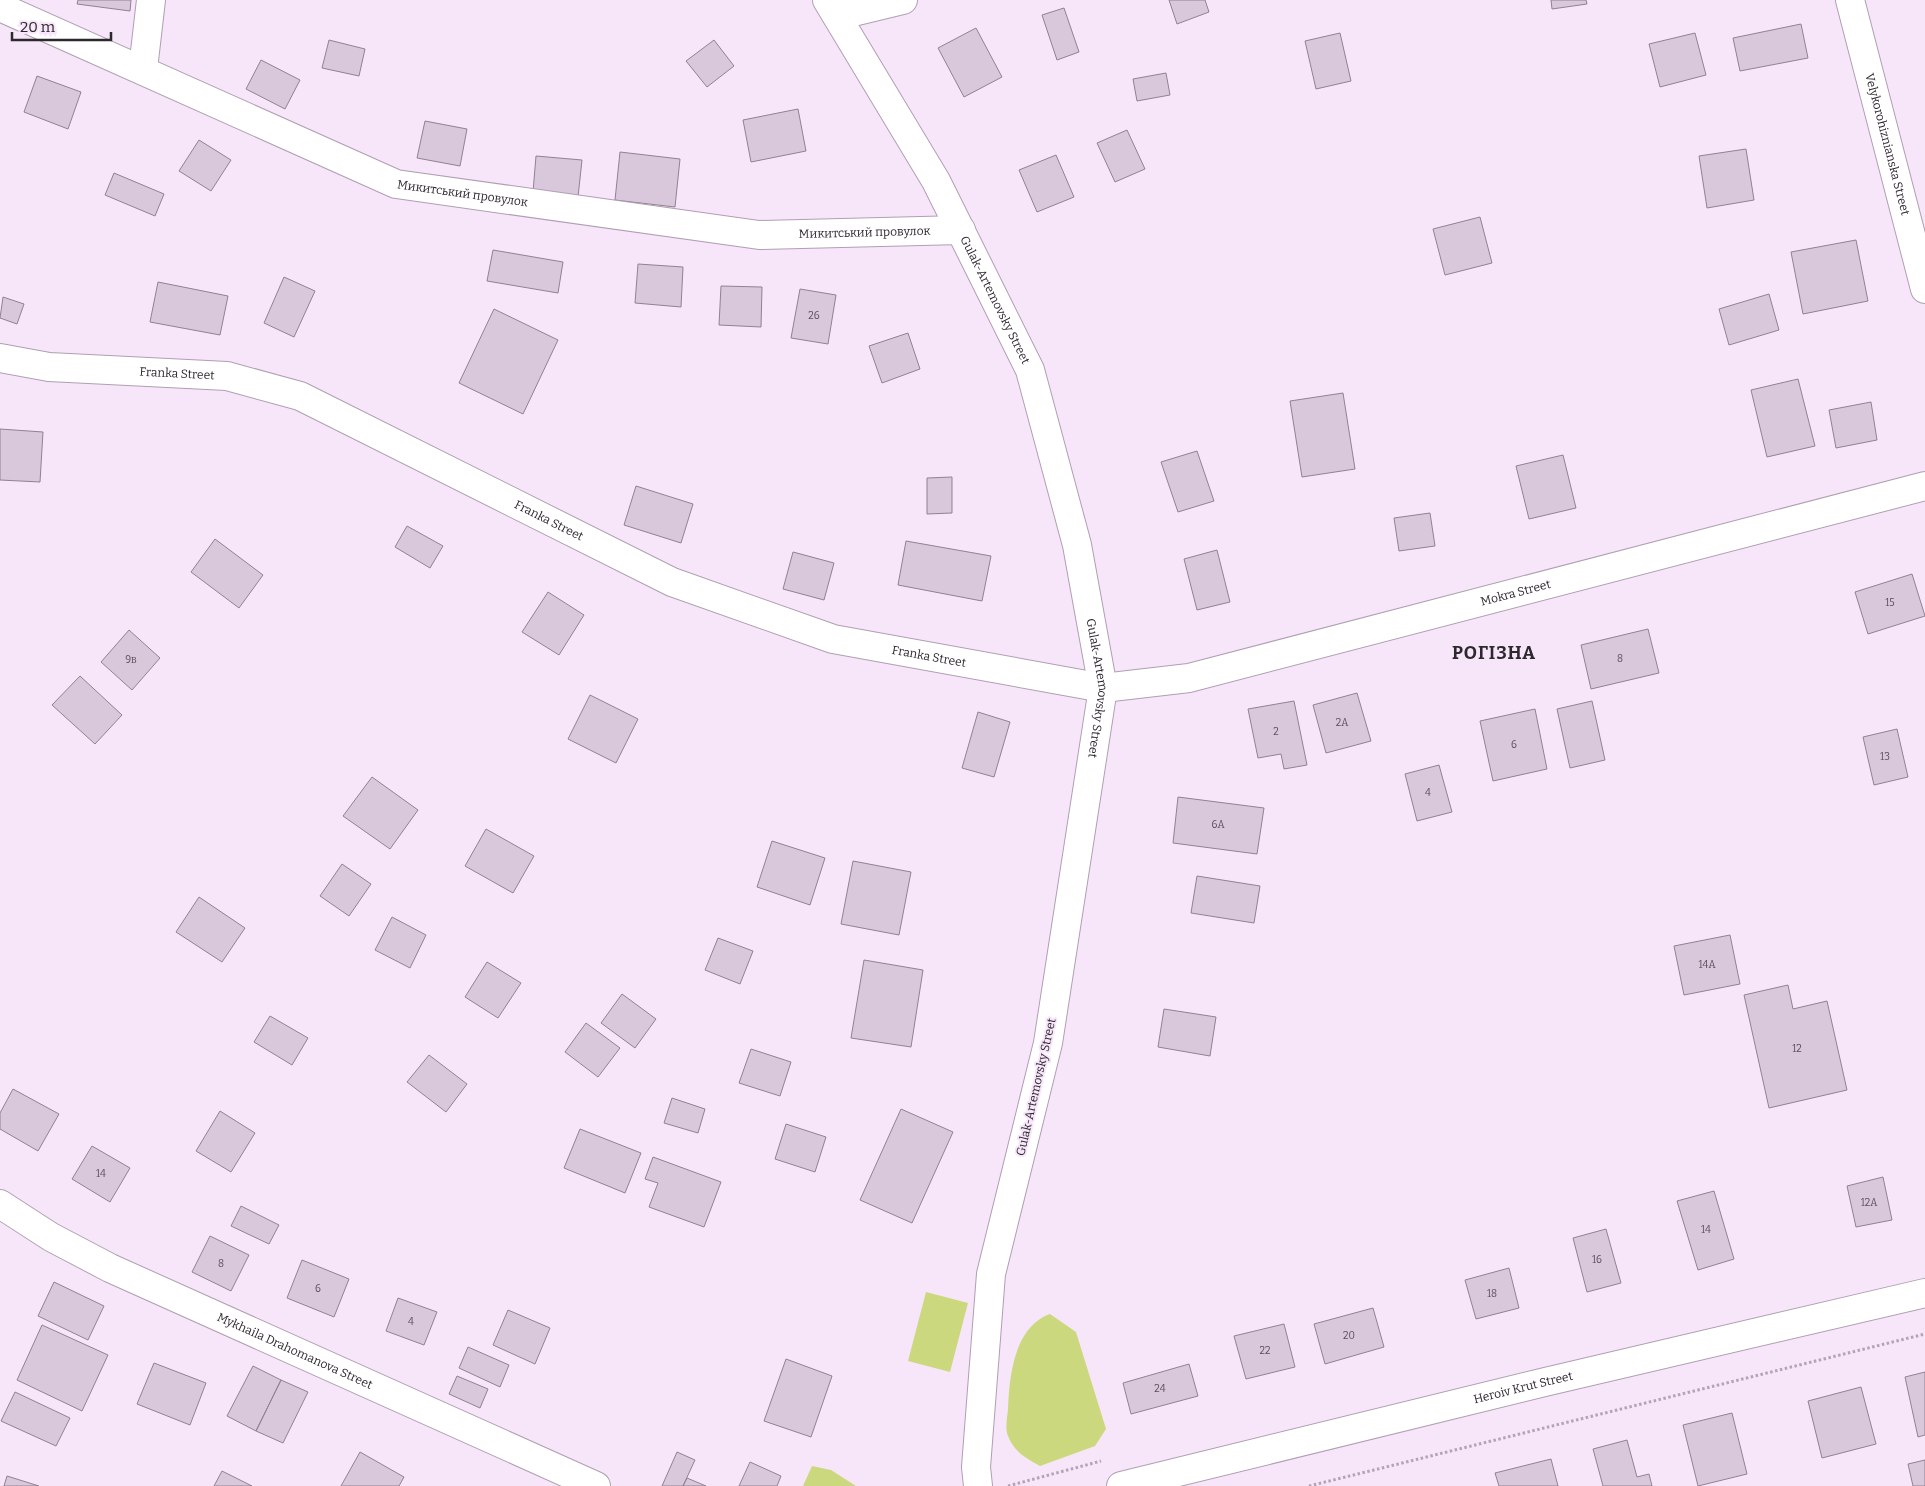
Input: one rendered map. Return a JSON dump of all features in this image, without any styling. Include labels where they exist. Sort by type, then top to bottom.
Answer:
[{"type":"street","points":[[143,69],[152,0]]},
{"type":"street","points":[[832,8],[902,0]]},
{"type":"street","name":"Velykorohiznianska Street","points":[[1850,0],[1925,289]]},
{"type":"street","name":"Микитський провулок","points":[[0,7],[143,69],[396,184],[759,235],[961,230]]},
{"type":"street","name":"Gulak-Artemovsky Street","points":[[832,8],[936,181],[1030,370],[1077,545],[1103,688],[1048,1043],[991,1274],[976,1467],[978,1486]]},
{"type":"street","name":"Franka Street","points":[[0,358],[49,367],[227,376],[300,396],[681,585],[833,639],[1103,688]]},
{"type":"street","name":"Mokra Street","points":[[1103,688],[1189,678],[1925,486]]},
{"type":"street","name":"Mykhaila Drahomanova Street","points":[[0,1204],[50,1237],[110,1268],[596,1486]]},
{"type":"street","name":"Heroiv Krut Street","points":[[1121,1486],[1527,1386],[1925,1293]]},
{"type":"path","points":[[1309,1486],[1925,1334]]},
{"type":"green space","points":[[926,1292],[968,1303],[950,1372],[908,1361]]},
{"type":"green space","points":[[1050,1314],[1076,1332],[1106,1429],[1095,1446],[1040,1466],[1021,1454],[1014,1447],[1007,1433],[1006,1423],[1012,1369],[1021,1341],[1028,1330]]},
{"type":"green space","points":[[812,1466],[831,1470],[856,1486],[803,1486]]},
{"type":"building","points":[[78,0],[131,0],[130,11],[77,4]]},
{"type":"building","points":[[1169,0],[1205,0],[1209,12],[1177,24]]},
{"type":"building","points":[[1551,0],[1586,0],[1587,4],[1552,9]]},
{"type":"building","points":[[1064,8],[1079,52],[1057,60],[1042,15]]},
{"type":"building","points":[[1801,24],[1808,58],[1740,71],[1733,38]]},
{"type":"building","points":[[976,28],[1002,77],[964,97],[938,48]]},
{"type":"building","points":[[1340,33],[1351,81],[1316,89],[1305,41]]},
{"type":"building","points":[[1695,33],[1706,75],[1660,87],[1649,44]]},
{"type":"building","points":[[329,40],[365,49],[359,76],[322,68]]},
{"type":"building","points":[[714,40],[734,66],[707,87],[686,61]]},
{"type":"building","points":[[261,60],[300,80],[285,109],[246,89]]},
{"type":"building","points":[[1166,73],[1170,95],[1137,101],[1133,79]]},
{"type":"building","points":[[37,76],[81,92],[68,129],[24,112]]},
{"type":"building","points":[[798,109],[806,151],[751,162],[743,120]]},
{"type":"building","points":[[425,121],[467,129],[460,166],[417,158]]},
{"type":"building","points":[[1127,130],[1145,169],[1115,182],[1097,143]]},
{"type":"building","points":[[199,140],[231,160],[211,191],[179,171]]},
{"type":"building","points":[[1746,149],[1754,200],[1707,208],[1699,156]]},
{"type":"building","points":[[620,152],[680,159],[675,207],[615,200]]},
{"type":"building","points":[[1056,155],[1074,197],[1037,212],[1019,170]]},
{"type":"building","points":[[536,156],[582,160],[578,197],[533,192]]},
{"type":"building","points":[[114,173],[164,194],[155,216],[105,195]]},
{"type":"building","points":[[1480,217],[1492,263],[1445,275],[1433,229]]},
{"type":"building","points":[[1856,240],[1868,301],[1803,314],[1791,252]]},
{"type":"building","points":[[493,250],[563,262],[558,293],[487,281]]},
{"type":"building","points":[[638,264],[683,267],[681,307],[635,303]]},
{"type":"building","points":[[284,277],[315,291],[294,337],[264,323]]},
{"type":"building","points":[[158,282],[228,296],[220,335],[150,322]]},
{"type":"building","points":[[721,286],[762,287],[761,327],[719,325]]},
{"type":"building","points":[[800,289],[836,295],[828,344],[791,338]]},
{"type":"building","points":[[1769,294],[1779,330],[1729,345],[1719,309]]},
{"type":"building","points":[[3,297],[24,304],[17,324],[0,318]]},
{"type":"building","points":[[494,309],[558,340],[523,414],[459,383]]},
{"type":"building","points":[[908,333],[920,369],[882,383],[869,346]]},
{"type":"building","points":[[1798,379],[1815,446],[1767,457],[1751,390]]},
{"type":"building","points":[[1343,393],[1355,469],[1302,477],[1290,401]]},
{"type":"building","points":[[1871,402],[1877,440],[1836,448],[1829,410]]},
{"type":"building","points":[[0,429],[43,432],[40,482],[0,480]]},
{"type":"building","points":[[1197,451],[1214,501],[1178,512],[1161,462]]},
{"type":"building","points":[[1563,455],[1576,508],[1529,519],[1516,466]]},
{"type":"building","points":[[952,477],[952,513],[927,514],[927,478]]},
{"type":"building","points":[[636,486],[693,504],[681,543],[624,525]]},
{"type":"building","points":[[1430,513],[1435,546],[1399,551],[1394,518]]},
{"type":"building","points":[[407,526],[443,546],[430,568],[395,547]]},
{"type":"building","points":[[215,539],[263,575],[239,608],[191,572]]},
{"type":"building","points":[[906,541],[991,556],[982,601],[898,585]]},
{"type":"building","points":[[1217,550],[1230,602],[1197,610],[1184,559]]},
{"type":"building","points":[[793,552],[834,563],[824,600],[783,589]]},
{"type":"building","points":[[1912,574],[1925,616],[1868,634],[1855,592]]},
{"type":"building","points":[[548,592],[584,615],[559,655],[522,632]]},
{"type":"building","points":[[1648,629],[1659,673],[1591,689],[1581,645]]},
{"type":"building","points":[[129,630],[160,658],[132,690],[101,662]]},
{"type":"building","points":[[80,676],[122,715],[95,744],[52,705]]},
{"type":"building","points":[[1357,693],[1371,741],[1326,753],[1313,705]]},
{"type":"building","points":[[590,695],[638,719],[616,763],[568,739]]},
{"type":"building","points":[[1294,701],[1307,765],[1284,769],[1281,754],[1258,758],[1248,709]]},
{"type":"building","points":[[1592,701],[1605,760],[1570,768],[1557,709]]},
{"type":"building","points":[[1535,709],[1547,769],[1493,781],[1480,721]]},
{"type":"building","points":[[978,712],[1010,722],[994,777],[962,768]]},
{"type":"building","points":[[1897,729],[1908,777],[1874,785],[1863,737]]},
{"type":"building","points":[[1439,765],[1452,812],[1417,821],[1405,774]]},
{"type":"building","points":[[372,777],[418,810],[390,849],[343,816]]},
{"type":"building","points":[[1178,797],[1264,808],[1257,854],[1173,843]]},
{"type":"building","points":[[486,829],[534,856],[513,893],[465,866]]},
{"type":"building","points":[[772,841],[825,858],[810,905],[757,887]]},
{"type":"building","points":[[853,861],[911,872],[899,935],[841,924]]},
{"type":"building","points":[[342,864],[371,884],[349,916],[320,896]]},
{"type":"building","points":[[1197,876],[1260,886],[1254,923],[1191,913]]},
{"type":"building","points":[[199,897],[245,928],[222,962],[176,932]]},
{"type":"building","points":[[392,917],[426,935],[410,968],[375,950]]},
{"type":"building","points":[[1730,935],[1740,984],[1684,995],[1674,946]]},
{"type":"building","points":[[718,938],[753,951],[740,984],[705,970]]},
{"type":"building","points":[[864,960],[923,970],[911,1047],[851,1038]]},
{"type":"building","points":[[487,962],[521,983],[498,1018],[465,997]]},
{"type":"building","points":[[1788,985],[1793,1009],[1827,1001],[1847,1090],[1769,1108],[1744,995]]},
{"type":"building","points":[[622,994],[656,1019],[635,1048],[601,1023]]},
{"type":"building","points":[[1164,1009],[1216,1017],[1210,1056],[1158,1047]]},
{"type":"building","points":[[270,1016],[308,1038],[292,1065],[254,1042]]},
{"type":"building","points":[[586,1023],[620,1048],[598,1077],[565,1052]]},
{"type":"building","points":[[751,1049],[791,1062],[780,1096],[739,1083]]},
{"type":"building","points":[[429,1055],[467,1084],[446,1112],[407,1082]]},
{"type":"building","points":[[13,1089],[59,1114],[38,1151],[0,1129],[0,1113]]},
{"type":"building","points":[[672,1098],[705,1109],[698,1133],[664,1123]]},
{"type":"building","points":[[901,1109],[953,1132],[912,1223],[860,1200]]},
{"type":"building","points":[[220,1111],[255,1133],[231,1172],[196,1151]]},
{"type":"building","points":[[786,1124],[826,1137],[815,1172],[775,1159]]},
{"type":"building","points":[[580,1129],[641,1153],[625,1193],[564,1168]]},
{"type":"building","points":[[92,1146],[130,1168],[110,1202],[72,1179]]},
{"type":"building","points":[[653,1157],[721,1182],[704,1227],[649,1207],[658,1183],[645,1179]]},
{"type":"building","points":[[1883,1177],[1892,1220],[1856,1227],[1847,1186]]},
{"type":"building","points":[[1714,1191],[1734,1259],[1698,1270],[1677,1201]]},
{"type":"building","points":[[241,1206],[279,1225],[269,1244],[231,1226]]},
{"type":"building","points":[[1606,1229],[1621,1283],[1587,1292],[1573,1238]]},
{"type":"building","points":[[210,1236],[249,1255],[231,1291],[192,1272]]},
{"type":"building","points":[[302,1260],[349,1279],[334,1317],[287,1298]]},
{"type":"building","points":[[1509,1268],[1519,1308],[1476,1319],[1465,1280]]},
{"type":"building","points":[[54,1282],[104,1306],[88,1340],[38,1316]]},
{"type":"building","points":[[398,1298],[437,1312],[424,1345],[386,1331]]},
{"type":"building","points":[[1373,1308],[1384,1347],[1325,1364],[1314,1324]]},
{"type":"building","points":[[508,1310],[550,1328],[535,1364],[493,1345]]},
{"type":"building","points":[[1284,1324],[1295,1367],[1246,1379],[1234,1336]]},
{"type":"building","points":[[42,1325],[108,1355],[82,1411],[17,1380]]},
{"type":"building","points":[[468,1347],[509,1365],[500,1387],[459,1368]]},
{"type":"building","points":[[786,1359],[832,1376],[811,1437],[764,1421]]},
{"type":"building","points":[[154,1363],[206,1383],[190,1425],[137,1404]]},
{"type":"building","points":[[1189,1364],[1198,1396],[1131,1414],[1123,1383]]},
{"type":"building","points":[[253,1366],[281,1380],[256,1431],[227,1416]]},
{"type":"building","points":[[1925,1372],[1925,1435],[1918,1437],[1905,1377]]},
{"type":"building","points":[[457,1376],[488,1389],[480,1408],[449,1394]]},
{"type":"building","points":[[281,1380],[308,1392],[283,1443],[256,1431]]},
{"type":"building","points":[[1861,1387],[1876,1444],[1822,1458],[1808,1401]]},
{"type":"building","points":[[15,1392],[70,1418],[56,1446],[1,1421]]},
{"type":"building","points":[[1732,1413],[1747,1474],[1698,1486],[1683,1425]]},
{"type":"building","points":[[1627,1440],[1637,1477],[1649,1474],[1652,1486],[1603,1486],[1593,1449]]},
{"type":"building","points":[[360,1452],[404,1477],[399,1486],[341,1486]]},
{"type":"building","points":[[677,1452],[695,1460],[683,1486],[662,1486]]},
{"type":"building","points":[[1551,1459],[1558,1486],[1499,1486],[1495,1473]]},
{"type":"building","points":[[1925,1460],[1925,1486],[1913,1486],[1908,1464]]},
{"type":"building","points":[[750,1462],[781,1476],[777,1486],[739,1486]]},
{"type":"building","points":[[222,1471],[252,1486],[214,1486]]},
{"type":"building","points":[[7,1476],[39,1486],[4,1486]]},
{"type":"building","points":[[687,1478],[706,1486],[683,1486]]},
{"type":"district","name":"РОГІЗНА","points":[[1494,653]]}]
